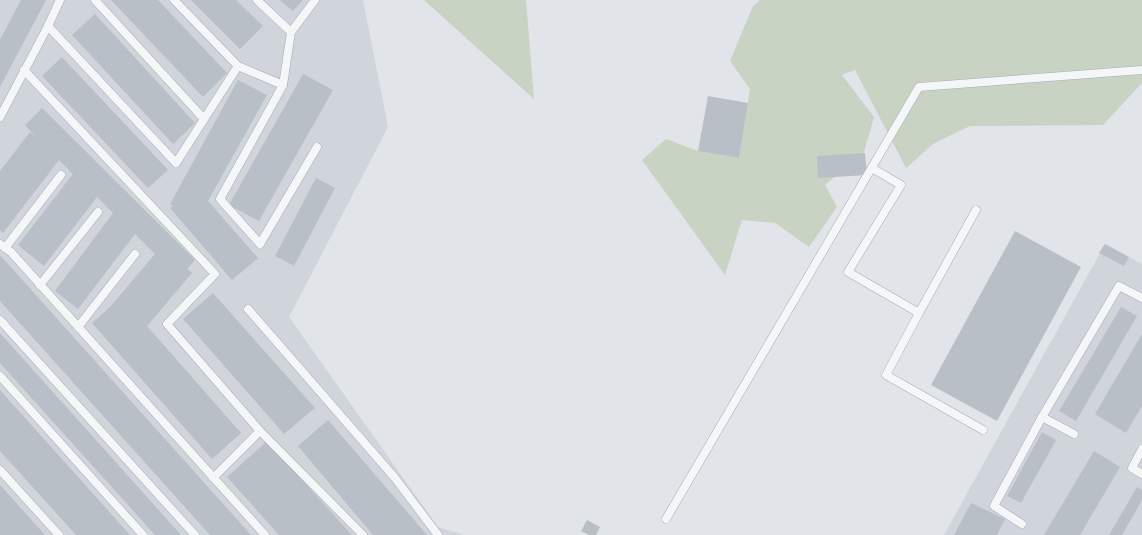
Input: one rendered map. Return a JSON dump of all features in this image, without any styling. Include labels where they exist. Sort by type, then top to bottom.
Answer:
[{"type":"lane","points":[[0,117],[60,0]]},
{"type":"lane","points":[[96,0],[204,119]]},
{"type":"lane","points":[[174,0],[238,66],[283,85]]},
{"type":"lane","points":[[257,0],[291,32]]},
{"type":"lane","points":[[315,0],[291,32],[283,85],[220,199],[260,244],[317,147]]},
{"type":"lane","points":[[48,26],[176,162],[238,66]]},
{"type":"lane","points":[[24,70],[215,274],[167,324],[260,431],[363,535]]},
{"type":"lane","points":[[666,519],[920,87],[1142,70]]},
{"type":"lane","points":[[872,168],[901,185],[848,272],[919,313]]},
{"type":"lane","points":[[61,175],[2,246],[40,284],[265,535]]},
{"type":"lane","points":[[976,210],[886,374],[983,430]]},
{"type":"lane","points":[[40,284],[98,212]]},
{"type":"lane","points":[[78,327],[135,254]]},
{"type":"lane","points":[[1022,524],[994,506],[1042,417],[1119,286],[1142,298]]},
{"type":"lane","points":[[248,309],[395,478],[438,535]]},
{"type":"lane","points":[[0,320],[195,535]]},
{"type":"lane","points":[[0,376],[143,535]]},
{"type":"lane","points":[[1042,417],[1074,434]]},
{"type":"lane","points":[[213,478],[260,431]]},
{"type":"lane","points":[[1142,449],[1132,468],[1142,474]]},
{"type":"lane","points":[[0,470],[59,535]]},
{"type":"shaded area","points":[[0,0],[363,0],[388,127],[289,317],[438,527],[464,535],[0,535]]},
{"type":"shaded area","points":[[1105,244],[1142,264],[1142,535],[944,535]]},
{"type":"green space","points":[[424,0],[526,0],[534,99]]},
{"type":"green space","points":[[760,0],[1142,0],[1142,83],[1103,125],[970,126],[933,144],[906,168],[855,70],[842,75],[874,117],[864,152],[825,185],[837,207],[809,247],[775,223],[742,220],[725,275],[642,160],[666,139],[698,151],[739,158],[750,89],[730,61],[753,6]]},
{"type":"building","points":[[21,0],[46,0],[0,87],[0,40]]},
{"type":"building","points":[[111,0],[158,0],[227,73],[203,97]]},
{"type":"building","points":[[191,0],[236,0],[263,26],[240,49]]},
{"type":"building","points":[[280,0],[303,0],[293,11]]},
{"type":"building","points":[[95,14],[195,123],[173,144],[72,35]]},
{"type":"building","points":[[62,57],[168,170],[148,188],[42,76]]},
{"type":"building","points":[[303,74],[333,90],[259,221],[229,205]]},
{"type":"building","points":[[238,80],[267,95],[208,201],[258,258],[232,280],[170,208],[173,206],[170,204]]},
{"type":"building","points":[[708,96],[748,103],[739,158],[698,151]]},
{"type":"building","points":[[42,108],[195,260],[187,269],[192,273],[147,326],[241,433],[212,459],[92,323],[110,307],[155,254],[135,234],[78,309],[55,291],[113,213],[97,197],[44,266],[18,245],[73,174],[59,160],[3,233],[0,230],[0,171],[30,132],[37,138],[25,125]]},
{"type":"building","points":[[865,153],[867,175],[818,178],[817,156]]},
{"type":"building","points":[[316,178],[335,188],[294,266],[275,256]]},
{"type":"building","points":[[1015,231],[1081,267],[997,421],[931,385]]},
{"type":"building","points":[[1105,244],[1129,257],[1124,266],[1099,253]]},
{"type":"building","points":[[0,255],[251,535],[210,535],[0,301]]},
{"type":"building","points":[[213,293],[315,408],[284,434],[183,319]]},
{"type":"building","points":[[1121,307],[1137,316],[1076,421],[1059,411]]},
{"type":"building","points":[[0,333],[181,535],[155,535],[0,363]]},
{"type":"building","points":[[1142,334],[1142,406],[1126,433],[1095,414]]},
{"type":"building","points":[[0,390],[130,535],[76,535],[0,451]]},
{"type":"building","points":[[328,420],[427,535],[373,535],[298,446]]},
{"type":"building","points":[[1042,432],[1056,440],[1021,503],[1007,496]]},
{"type":"building","points":[[267,441],[352,535],[279,535],[227,477]]},
{"type":"building","points":[[1094,451],[1120,467],[1080,535],[1044,535]]},
{"type":"building","points":[[0,485],[45,535],[0,535]]},
{"type":"building","points":[[1137,487],[1142,490],[1142,500],[1122,535],[1109,535]]},
{"type":"building","points":[[971,503],[1005,519],[997,535],[954,535]]},
{"type":"building","points":[[587,520],[600,527],[596,535],[589,535],[581,531]]}]
